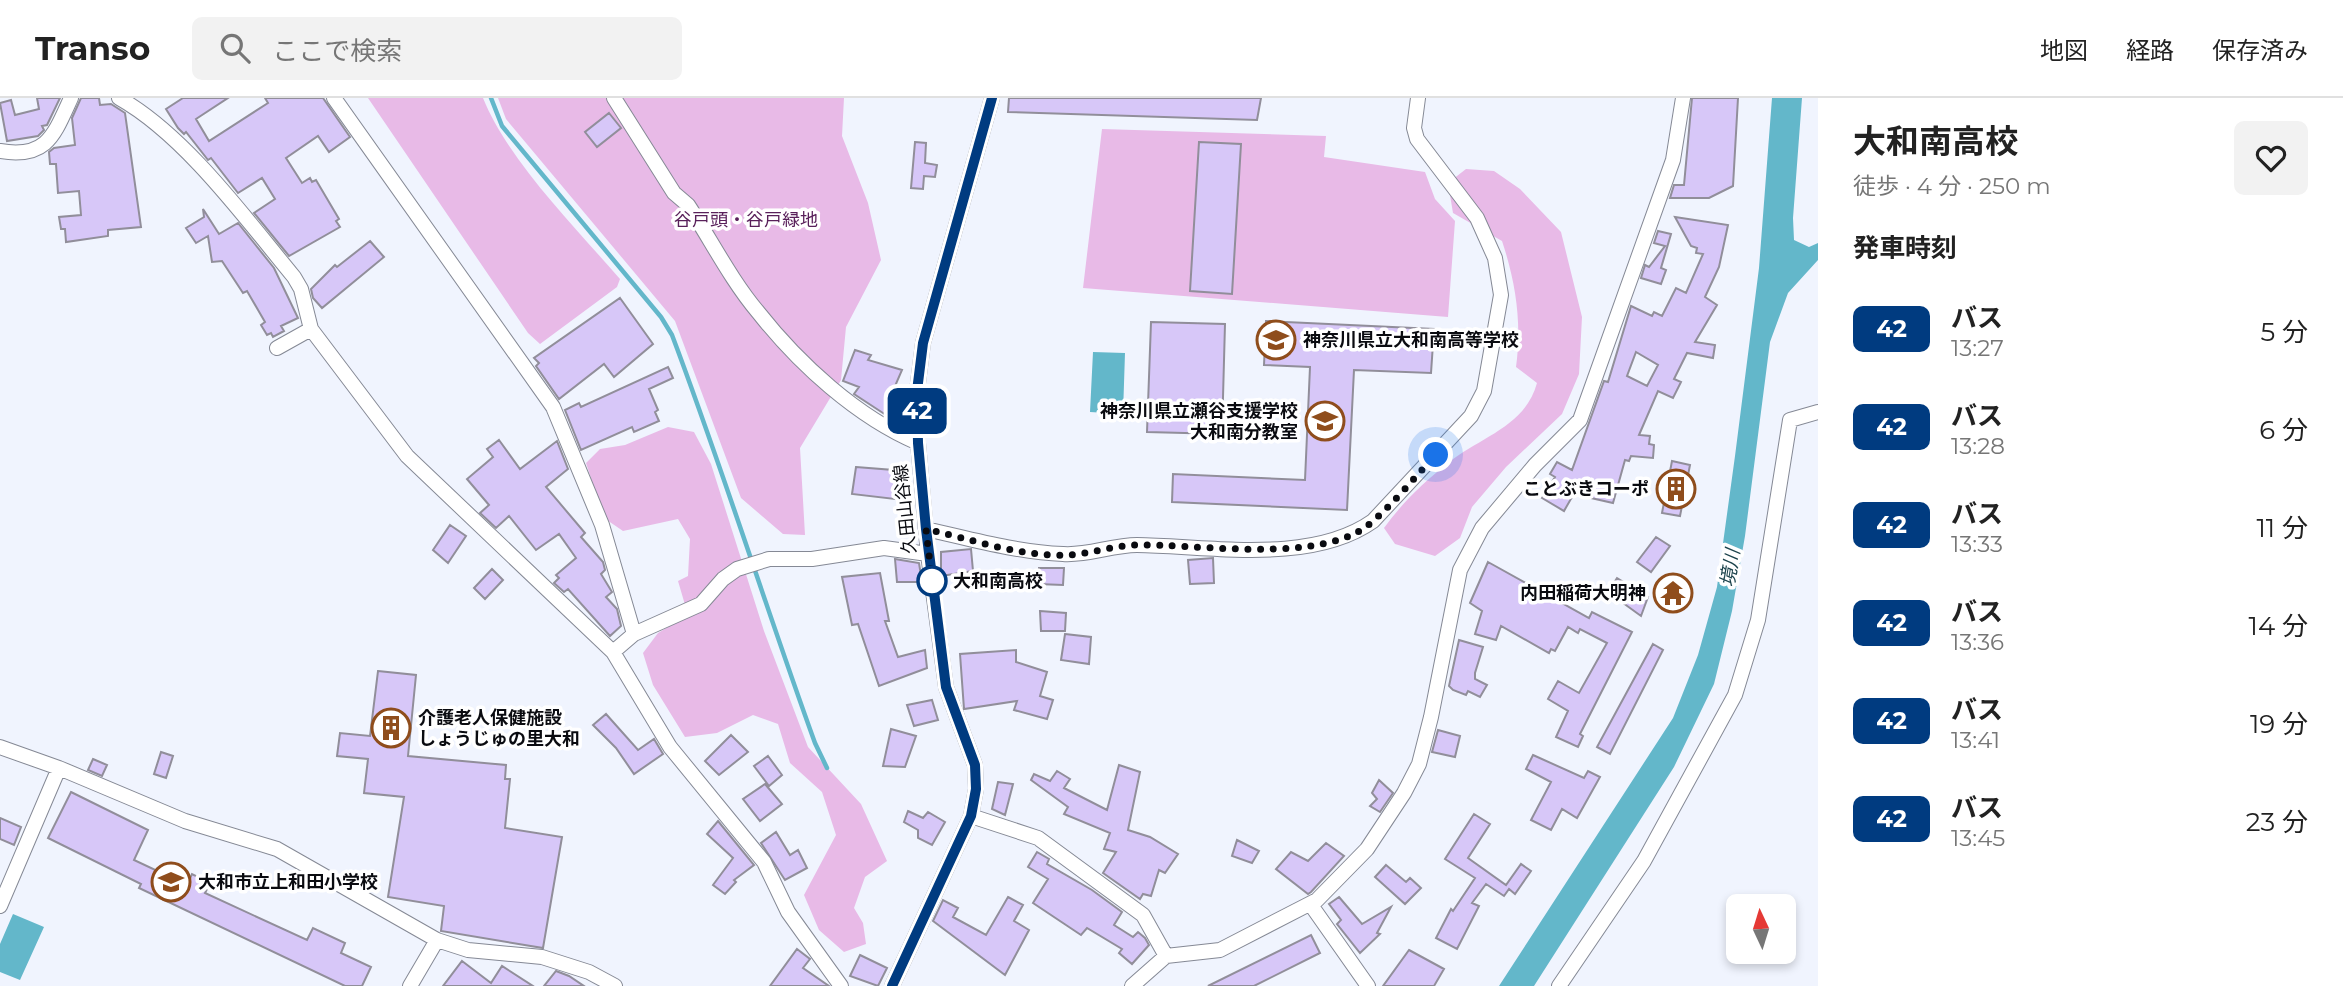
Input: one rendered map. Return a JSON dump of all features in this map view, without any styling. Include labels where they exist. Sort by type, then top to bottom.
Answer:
[{"type":"street","points":[[0,151],[15,154],[42,148],[53,136],[71,98]]},
{"type":"street","points":[[119,98],[152,118],[294,277],[311,330],[407,456],[613,652],[670,747],[764,862],[788,912],[809,946],[841,986]]},
{"type":"street","points":[[334,98],[553,407],[602,525],[634,634]]},
{"type":"street","points":[[614,98],[674,192],[688,205],[758,313],[852,405],[891,432],[918,443]]},
{"type":"street","name":"久田山谷線","points":[[892,986],[971,816],[976,789],[975,765],[946,687],[928,554],[918,443],[917,391],[923,343],[992,98]]},
{"type":"street","points":[[926,529],[1023,551],[1067,555],[1134,545],[1234,549],[1319,544],[1356,533],[1373,521],[1471,416],[1483,391],[1501,295],[1495,258],[1477,218],[1417,139],[1414,128],[1418,98]]},
{"type":"street","points":[[1132,986],[1166,956],[1220,950],[1265,925],[1311,905],[1336,883],[1367,849],[1404,793],[1419,764],[1440,675],[1460,570],[1469,547],[1535,465],[1580,420],[1672,160],[1683,98]]},
{"type":"street","points":[[276,348],[311,330]]},
{"type":"street","points":[[1559,986],[1643,861],[1735,695],[1758,620],[1790,420],[1818,412]]},
{"type":"street","points":[[613,652],[634,634],[701,604],[723,579],[737,569],[769,559],[813,559],[884,548],[928,554]]},
{"type":"street","points":[[0,747],[59,768],[185,821],[277,849],[437,940],[468,950],[542,957],[589,972],[614,986]]},
{"type":"street","points":[[0,906],[59,768]]},
{"type":"street","points":[[971,816],[1038,838],[1143,915],[1166,956]]},
{"type":"street","points":[[1311,905],[1368,986]]},
{"type":"street","points":[[410,986],[437,940]]},
{"type":"green space","points":[[368,98],[483,98],[494,121],[525,169],[620,279],[617,287],[540,344],[528,333]]},
{"type":"green space","name":"谷戸頭・谷戸緑地","points":[[498,98],[844,98],[842,136],[868,203],[881,260],[846,327],[841,380],[800,448],[805,535],[783,534],[741,498],[675,321],[506,119]]},
{"type":"green space","points":[[1102,129],[1326,136],[1324,157],[1425,172],[1435,199],[1455,221],[1448,317],[1083,288]]},
{"type":"green space","points":[[1466,169],[1494,171],[1520,189],[1561,232],[1582,317],[1579,374],[1562,414],[1506,467],[1472,507],[1460,538],[1435,556],[1395,544],[1384,528],[1406,501],[1439,470],[1512,421],[1531,398],[1537,383],[1516,367],[1516,304],[1502,241],[1453,213],[1448,183]]},
{"type":"green space","points":[[668,427],[694,432],[711,464],[764,631],[808,747],[861,804],[887,861],[865,877],[854,908],[863,923],[866,944],[844,952],[819,930],[804,895],[836,835],[822,792],[790,763],[778,724],[753,715],[717,733],[685,737],[653,685],[643,653],[658,633],[688,615],[678,581],[688,576],[690,539],[678,519],[623,531],[604,518],[586,463],[600,449],[625,445]]},
{"type":"water","name":"境川","points":[[1772,98],[1802,98],[1793,218],[1794,240],[1809,247],[1818,243],[1818,260],[1788,293],[1770,342],[1745,536],[1732,611],[1714,684],[1674,767],[1534,986],[1499,986],[1673,718],[1698,655],[1717,587],[1735,456],[1759,268]]},
{"type":"water","points":[[1093,352],[1125,353],[1123,414],[1090,412]]},
{"type":"water","points":[[13,914],[44,927],[20,980],[0,972],[0,944]]},
{"type":"building","points":[[37,98],[60,98],[47,125],[42,126],[44,130],[38,136],[7,141],[0,103],[11,100],[15,115],[39,109]]},
{"type":"building","points":[[81,98],[99,98],[100,105],[111,104],[125,113],[141,227],[108,230],[108,236],[66,242],[65,229],[61,229],[59,217],[81,215],[79,191],[58,193],[56,164],[50,164],[49,152],[54,148],[75,145],[72,118]]},
{"type":"building","points":[[183,98],[228,98],[196,119],[209,141],[268,103],[265,98],[323,98],[350,137],[329,152],[318,136],[286,158],[302,183],[310,178],[312,182],[316,180],[339,219],[336,221],[340,227],[289,256],[254,213],[275,199],[262,178],[238,193],[211,158],[208,160],[186,132],[184,134],[178,128],[166,109]]},
{"type":"building","points":[[1009,98],[1261,98],[1257,120],[1008,112]]},
{"type":"building","points":[[1692,98],[1738,98],[1733,186],[1709,198],[1670,198],[1674,185],[1684,185]]},
{"type":"building","points":[[609,113],[621,128],[597,147],[585,132]]},
{"type":"building","points":[[915,142],[926,143],[925,163],[937,165],[935,177],[924,176],[923,189],[911,188]]},
{"type":"building","points":[[1199,142],[1241,144],[1232,294],[1190,291]]},
{"type":"building","points":[[203,209],[219,234],[238,223],[274,268],[298,318],[281,326],[284,331],[273,337],[271,333],[267,335],[261,325],[265,322],[247,291],[243,293],[222,261],[212,262],[208,236],[196,243],[186,228],[204,217]]},
{"type":"building","points":[[1675,217],[1728,225],[1719,267],[1705,297],[1717,305],[1695,342],[1715,345],[1713,358],[1687,353],[1674,379],[1681,382],[1673,398],[1658,391],[1639,435],[1650,436],[1649,444],[1654,445],[1653,458],[1631,456],[1629,461],[1625,460],[1613,503],[1591,498],[1576,490],[1564,511],[1542,498],[1555,477],[1550,474],[1557,462],[1572,470],[1604,381],[1608,382],[1631,306],[1652,316],[1654,312],[1662,316],[1676,288],[1686,293],[1703,254],[1696,253],[1697,248],[1691,246]],"holes":[[[1636,352],[1658,365],[1647,386],[1627,376]]]},
{"type":"building","points":[[1658,231],[1671,234],[1661,268],[1666,270],[1661,284],[1641,278],[1645,265],[1649,267],[1665,246],[1654,243]]},
{"type":"building","points":[[370,241],[384,257],[322,308],[313,298],[311,289],[335,265],[337,267]]},
{"type":"building","points":[[620,298],[653,344],[614,377],[604,364],[559,399],[536,366],[539,363],[534,358]]},
{"type":"building","points":[[1266,321],[1434,329],[1431,373],[1354,370],[1347,510],[1172,502],[1173,474],[1305,480],[1310,367],[1264,365]]},
{"type":"building","points":[[1151,322],[1225,324],[1222,434],[1147,432]]},
{"type":"building","points":[[855,350],[871,355],[868,360],[902,370],[889,400],[894,405],[886,415],[854,394],[859,387],[843,381]]},
{"type":"building","points":[[668,367],[673,378],[649,389],[658,410],[655,412],[659,421],[634,432],[632,427],[581,450],[565,410],[579,403],[581,407]]},
{"type":"building","points":[[499,440],[520,469],[557,441],[568,469],[546,487],[585,533],[581,537],[603,562],[605,570],[601,574],[612,592],[606,597],[617,609],[621,626],[610,636],[568,589],[564,592],[554,583],[559,578],[556,575],[576,558],[559,534],[536,550],[509,516],[496,528],[480,513],[489,505],[467,479],[493,457],[487,449]]},
{"type":"building","name":"ことぶきコーポ","points":[[1672,461],[1690,465],[1680,516],[1662,513]]},
{"type":"building","points":[[856,467],[906,471],[903,500],[852,494]]},
{"type":"building","points":[[450,525],[466,536],[448,563],[433,550]]},
{"type":"building","points":[[1656,537],[1670,546],[1651,572],[1637,562]]},
{"type":"building","points":[[971,549],[973,571],[941,576],[941,552]]},
{"type":"building","points":[[1213,558],[1214,583],[1190,584],[1188,560]]},
{"type":"building","points":[[895,559],[919,563],[922,582],[897,582]]},
{"type":"building","points":[[1488,562],[1589,618],[1592,612],[1632,632],[1580,734],[1583,736],[1578,747],[1556,737],[1568,711],[1548,699],[1558,681],[1579,693],[1607,643],[1580,629],[1578,633],[1568,627],[1555,651],[1551,649],[1549,653],[1501,626],[1496,640],[1475,634],[1482,611],[1470,603]]},
{"type":"building","points":[[1039,568],[1064,568],[1063,585],[1038,584]]},
{"type":"building","points":[[492,569],[503,580],[485,599],[474,588]]},
{"type":"building","points":[[880,573],[889,621],[885,621],[898,657],[925,650],[927,668],[879,686],[858,624],[852,625],[842,577]]},
{"type":"building","points":[[1617,578],[1648,597],[1641,616],[1608,592]]},
{"type":"building","points":[[1040,611],[1066,613],[1065,631],[1041,631]]},
{"type":"building","points":[[1065,634],[1091,637],[1089,664],[1061,660]]},
{"type":"building","points":[[1459,640],[1483,647],[1475,673],[1475,679],[1487,685],[1480,697],[1468,691],[1466,695],[1449,686]]},
{"type":"building","points":[[1653,644],[1663,650],[1610,754],[1597,747]]},
{"type":"building","points":[[1016,650],[1016,662],[1047,672],[1040,696],[1053,700],[1047,719],[1014,710],[1017,701],[964,709],[960,654]]},
{"type":"building","points":[[378,671],[416,675],[408,756],[506,765],[505,779],[510,779],[505,828],[562,837],[543,948],[441,931],[444,906],[388,897],[404,797],[364,793],[368,759],[337,756],[340,733],[370,736]]},
{"type":"building","points":[[932,700],[938,720],[914,726],[907,705]]},
{"type":"building","points":[[606,714],[638,750],[654,739],[663,754],[634,774],[616,748],[593,725]]},
{"type":"building","points":[[891,729],[916,736],[905,767],[883,766]]},
{"type":"building","points":[[1438,730],[1460,736],[1455,757],[1432,752]]},
{"type":"building","points":[[731,735],[748,752],[719,775],[705,761]]},
{"type":"building","points":[[161,752],[173,756],[166,778],[154,774]]},
{"type":"building","points":[[1533,755],[1584,778],[1588,771],[1600,777],[1577,818],[1562,809],[1551,830],[1531,820],[1551,782],[1526,769]]},
{"type":"building","points":[[768,756],[782,775],[769,786],[754,766]]},
{"type":"building","points":[[93,759],[107,765],[102,776],[88,770]]},
{"type":"building","points":[[1119,765],[1140,772],[1128,830],[1150,837],[1178,854],[1165,873],[1159,870],[1151,896],[1143,894],[1140,899],[1103,873],[1116,852],[1104,849],[1110,833],[1064,814],[1068,807],[1031,780],[1034,774],[1050,781],[1057,771],[1070,779],[1064,788],[1107,810]]},
{"type":"building","points":[[1379,780],[1393,793],[1380,812],[1370,806],[1377,799],[1372,793]]},
{"type":"building","points":[[998,782],[1013,784],[1005,815],[992,809]]},
{"type":"building","points":[[765,784],[782,804],[760,821],[743,799]]},
{"type":"building","points":[[71,792],[148,830],[134,860],[187,885],[192,874],[210,883],[205,893],[307,940],[313,928],[345,943],[341,953],[371,967],[362,986],[345,986],[139,888],[141,884],[48,838]]},
{"type":"building","points":[[908,811],[923,818],[928,812],[945,822],[932,845],[918,838],[918,830],[904,822]]},
{"type":"building","points":[[1474,814],[1490,824],[1468,858],[1506,885],[1521,864],[1531,871],[1515,894],[1509,889],[1504,896],[1486,884],[1472,903],[1479,906],[1457,949],[1436,938],[1451,909],[1453,911],[1475,878],[1445,859]]},
{"type":"building","points":[[0,818],[21,827],[14,845],[0,839]]},
{"type":"building","points":[[718,821],[754,865],[734,880],[736,882],[725,894],[713,885],[733,858],[707,834]]},
{"type":"building","points":[[776,832],[790,855],[798,850],[807,868],[785,880],[761,843]]},
{"type":"building","points":[[1237,840],[1259,851],[1252,863],[1232,856]]},
{"type":"building","points":[[1326,843],[1344,856],[1308,894],[1276,869],[1291,852],[1308,861]]},
{"type":"building","points":[[1037,852],[1049,859],[1047,864],[1092,890],[1122,912],[1114,925],[1133,937],[1138,932],[1145,938],[1149,945],[1132,964],[1119,953],[1122,949],[1087,928],[1081,935],[1033,903],[1048,879],[1028,867]]},
{"type":"building","points":[[1386,865],[1406,882],[1410,878],[1421,888],[1405,904],[1375,877]]},
{"type":"building","points":[[1008,897],[1023,905],[1014,921],[1029,930],[1005,975],[933,921],[943,900],[958,908],[953,917],[986,935]]},
{"type":"building","points":[[1339,897],[1362,924],[1391,907],[1377,933],[1380,934],[1360,953],[1337,924],[1341,920],[1329,904]]},
{"type":"building","points":[[1311,935],[1320,953],[1254,986],[1208,986]]},
{"type":"building","points":[[797,949],[810,959],[803,968],[829,986],[770,986]]},
{"type":"building","points":[[1409,950],[1444,969],[1434,986],[1383,986]]},
{"type":"building","points":[[860,955],[887,968],[878,986],[850,976]]},
{"type":"building","points":[[462,961],[491,983],[502,966],[533,986],[443,986]]},
{"type":"building","points":[[556,971],[569,976],[584,986],[544,986]]},
{"type":"waterway","points":[[491,98],[502,126],[661,317],[672,335],[815,743],[827,768]]},
{"type":"bus line","name":"42","points":[[892,986],[971,816],[976,789],[975,765],[946,687],[928,554],[918,443],[917,391],[923,343],[992,98]]},
{"type":"place","name":"神奈川県立大和南高等学校","points":[[1276,340]]},
{"type":"place","name":"神奈川県立瀬谷支援学校 大和南分教室","points":[[1325,421]]},
{"type":"place","name":"ことぶきコーポ","points":[[1676,489]]},
{"type":"place","name":"大和南高校","points":[[932,581]]},
{"type":"place","name":"内田稲荷大明神","points":[[1673,593]]},
{"type":"place","name":"介護老人保健施設 しょうじゅの里大和","points":[[391,728]]},
{"type":"place","name":"大和市立上和田小学校","points":[[171,882]]},
{"type":"route","points":[[932,581],[926,529],[1023,551],[1067,555],[1134,545],[1234,549],[1319,544],[1356,533],[1373,521],[1436,455]]}]
